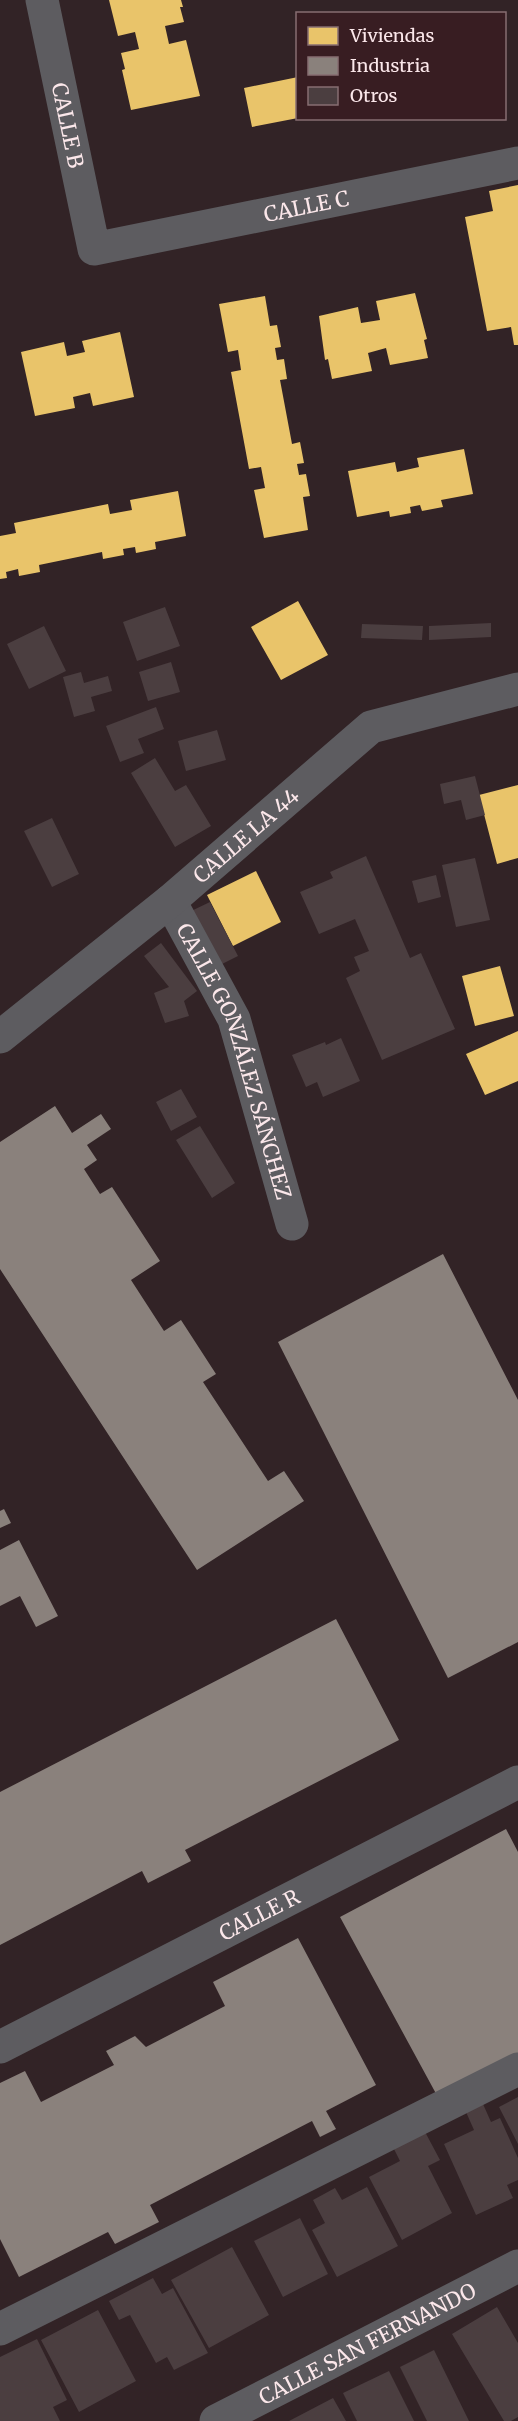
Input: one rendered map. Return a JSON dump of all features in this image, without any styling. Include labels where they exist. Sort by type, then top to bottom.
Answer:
[{"type":"street","name":"CALLE B","points":[[42,0],[94,249]]},
{"type":"street","name":"CALLE C","points":[[94,249],[518,163]]},
{"type":"street","name":"CALLE LA 44","points":[[0,1037],[170,900],[371,727],[518,688]]},
{"type":"street","name":"CALLE GONZÁLEZ SÁNCHEZ","points":[[170,900],[234,1019],[292,1224]]},
{"type":"street","name":"CALLE R","points":[[0,2047],[518,1782]]},
{"type":"street","points":[[0,2329],[518,2069]]},
{"type":"street","name":"CALLE SAN FERNANDO","points":[[216,2421],[518,2266]]},
{"type":"building: Viviendas","points":[[109,0],[181,0],[183,7],[180,7],[184,22],[165,26],[169,44],[186,40],[200,96],[131,110],[122,70],[125,69],[121,53],[139,49],[135,32],[118,36]]},
{"type":"building: Viviendas","points":[[296,77],[296,118],[252,127],[244,88]]},
{"type":"building: Viviendas","points":[[518,185],[518,345],[514,345],[511,327],[487,331],[465,217],[493,211],[489,191]]},
{"type":"building: Viviendas","points":[[415,293],[427,339],[424,340],[428,358],[390,365],[386,348],[368,353],[372,371],[332,379],[328,359],[325,360],[319,316],[358,307],[361,323],[380,320],[376,301]]},
{"type":"building: Viviendas","points":[[265,296],[270,326],[277,325],[281,347],[275,348],[277,360],[284,359],[287,379],[280,380],[292,444],[300,442],[304,463],[297,464],[299,475],[306,474],[310,496],[303,497],[308,530],[264,538],[254,490],[265,488],[261,467],[249,469],[231,372],[241,370],[238,350],[228,352],[219,304]]},
{"type":"building: Viviendas","points":[[120,332],[134,397],[93,406],[90,393],[73,397],[75,408],[35,416],[21,352],[64,342],[67,356],[85,352],[82,341]]},
{"type":"building: Viviendas","points":[[464,449],[473,494],[441,500],[443,507],[422,511],[420,505],[410,507],[411,513],[390,517],[389,511],[357,517],[348,471],[395,462],[397,472],[419,467],[417,458]]},
{"type":"building: Viviendas","points":[[178,491],[186,536],[155,542],[156,549],[136,553],[135,547],[123,549],[124,555],[103,559],[102,552],[39,565],[40,572],[19,576],[18,569],[6,572],[7,578],[0,579],[0,536],[16,533],[14,523],[108,504],[110,514],[132,510],[130,500]]},
{"type":"building: Viviendas","points":[[298,601],[328,655],[281,680],[251,627]]},
{"type":"building: Viviendas","points":[[518,785],[518,858],[497,864],[479,795]]},
{"type":"building: Viviendas","points":[[256,871],[281,922],[233,946],[207,895]]},
{"type":"building: Viviendas","points":[[500,966],[514,1016],[475,1026],[462,976]]},
{"type":"building: Viviendas","points":[[518,1031],[518,1081],[485,1095],[466,1054]]},
{"type":"building: Industria","points":[[55,1106],[72,1133],[101,1114],[111,1129],[87,1145],[97,1160],[84,1169],[100,1194],[112,1187],[160,1261],[131,1280],[164,1331],[181,1320],[216,1374],[203,1382],[268,1481],[284,1471],[304,1501],[197,1570],[0,1269],[0,1142]]},
{"type":"building: Industria","points":[[443,1254],[518,1400],[518,1642],[448,1678],[278,1342]]},
{"type":"building: Industria","points":[[4,1509],[11,1523],[0,1528],[0,1511]]},
{"type":"building: Industria","points":[[19,1540],[58,1616],[36,1627],[20,1596],[0,1606],[0,1550]]},
{"type":"building: Industria","points":[[336,1619],[399,1740],[185,1850],[191,1861],[148,1883],[142,1871],[0,1945],[0,1792]]},
{"type":"building: Industria","points":[[506,1829],[518,1852],[518,2073],[446,2112],[340,1917]]},
{"type":"building: Industria","points":[[298,1938],[376,2085],[326,2111],[336,2129],[320,2137],[312,2121],[150,2205],[159,2222],[115,2244],[108,2232],[19,2277],[0,2239],[0,2083],[25,2071],[41,2102],[114,2065],[106,2051],[135,2036],[146,2047],[225,2006],[213,1982]]},
{"type":"building: Otros","points":[[165,607],[180,646],[137,661],[123,622]]},
{"type":"building: Otros","points":[[491,623],[491,637],[429,640],[429,626]]},
{"type":"building: Otros","points":[[362,624],[423,626],[422,640],[361,638]]},
{"type":"building: Otros","points":[[44,626],[66,671],[29,689],[7,644]]},
{"type":"building: Otros","points":[[171,662],[180,692],[148,701],[139,672]]},
{"type":"building: Otros","points":[[81,672],[84,683],[108,676],[112,691],[91,697],[95,711],[74,717],[63,677]]},
{"type":"building: Otros","points":[[156,707],[164,729],[138,739],[144,753],[120,762],[106,726]]},
{"type":"building: Otros","points":[[217,730],[226,760],[186,771],[178,741]]},
{"type":"building: Otros","points":[[155,758],[175,791],[186,785],[211,826],[175,847],[131,773]]},
{"type":"building: Otros","points":[[475,776],[485,815],[466,820],[461,800],[444,804],[440,784]]},
{"type":"building: Otros","points":[[52,818],[79,874],[52,887],[24,831]]},
{"type":"building: Otros","points":[[366,856],[410,958],[421,953],[455,1029],[382,1060],[346,978],[360,971],[354,957],[369,951],[355,919],[319,934],[300,892],[333,878],[330,872]]},
{"type":"building: Otros","points":[[475,858],[490,920],[456,927],[442,865]]},
{"type":"building: Otros","points":[[436,875],[441,897],[418,903],[412,881]]},
{"type":"building: Otros","points":[[210,902],[238,956],[212,969],[185,914]]},
{"type":"building: Otros","points":[[161,943],[197,991],[184,1001],[189,1016],[165,1023],[154,993],[169,987],[144,956]]},
{"type":"building: Otros","points":[[341,1038],[360,1081],[323,1097],[317,1082],[306,1087],[292,1055]]},
{"type":"building: Otros","points":[[181,1089],[197,1117],[171,1131],[156,1102]]},
{"type":"building: Otros","points":[[200,1126],[235,1183],[212,1198],[176,1140]]},
{"type":"building: Otros","points":[[518,2097],[518,2144],[499,2107]]},
{"type":"building: Otros","points":[[483,2104],[491,2122],[500,2118],[518,2158],[518,2180],[507,2185],[513,2198],[476,2215],[444,2144],[474,2130],[466,2112]]},
{"type":"building: Otros","points":[[424,2130],[440,2160],[428,2166],[452,2213],[402,2240],[369,2177],[400,2161],[393,2147]]},
{"type":"building: Otros","points":[[367,2187],[398,2246],[337,2277],[312,2230],[325,2223],[313,2200],[335,2188],[342,2200]]},
{"type":"building: Otros","points":[[300,2218],[328,2274],[283,2297],[254,2241]]},
{"type":"building: Otros","points":[[232,2247],[269,2315],[209,2348],[171,2280]]},
{"type":"building: Otros","points":[[153,2278],[162,2294],[173,2288],[208,2353],[174,2370],[167,2357],[156,2363],[130,2315],[119,2320],[109,2301]]},
{"type":"building: Otros","points":[[497,2307],[518,2343],[518,2417],[511,2421],[504,2421],[452,2334]]},
{"type":"building: Otros","points":[[98,2310],[136,2381],[79,2412],[41,2340]]},
{"type":"building: Otros","points":[[37,2339],[67,2400],[53,2407],[60,2421],[0,2421],[0,2357]]},
{"type":"building: Otros","points":[[434,2350],[469,2421],[427,2421],[400,2367]]},
{"type":"building: Otros","points":[[389,2371],[414,2421],[357,2421],[343,2393]]},
{"type":"building: Otros","points":[[333,2398],[346,2421],[289,2421]]}]
